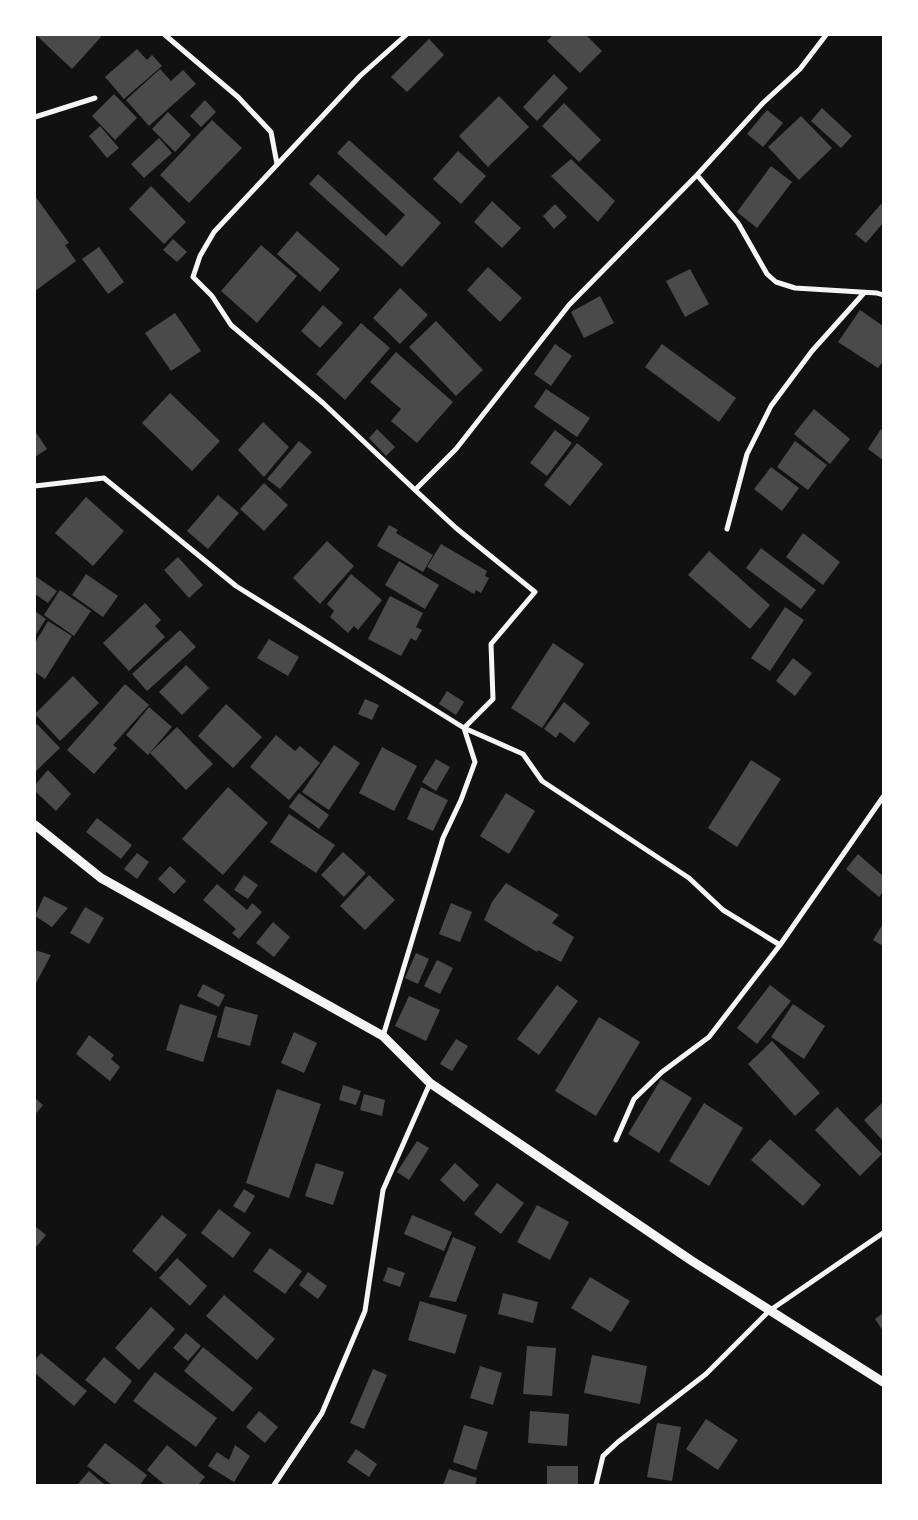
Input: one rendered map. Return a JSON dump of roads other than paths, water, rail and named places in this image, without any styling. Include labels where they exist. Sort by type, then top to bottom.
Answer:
[{"type":"street","points":[[165,35],[238,97],[271,132],[277,164]]},
{"type":"street","points":[[406,35],[360,76],[214,232],[200,256],[193,277],[212,296],[231,324],[323,403],[456,528],[535,592],[491,644],[493,699],[464,728]]},
{"type":"street","points":[[415,490],[456,449],[569,305],[697,175],[763,103],[800,69],[826,35]]},
{"type":"street","points":[[35,117],[95,98]]},
{"type":"street","points":[[697,175],[738,223],[767,274],[776,282],[795,288],[883,295]]},
{"type":"street","points":[[727,529],[747,454],[771,406],[812,350],[864,293]]},
{"type":"street","points":[[35,486],[104,478],[236,586],[464,728],[523,754],[542,781],[689,878],[723,910],[780,945]]},
{"type":"street","points":[[383,1036],[443,838],[461,800],[475,762],[464,728]]},
{"type":"street","points":[[616,1140],[634,1099],[662,1072],[709,1037],[780,945],[883,797]]},
{"type":"street","points":[[35,825],[101,878],[383,1036],[430,1083],[692,1261],[883,1382]]},
{"type":"street","points":[[274,1485],[322,1413],[365,1311],[383,1190],[430,1083]]},
{"type":"street","points":[[596,1485],[604,1456],[618,1442],[706,1374],[769,1311],[883,1233]]}]
